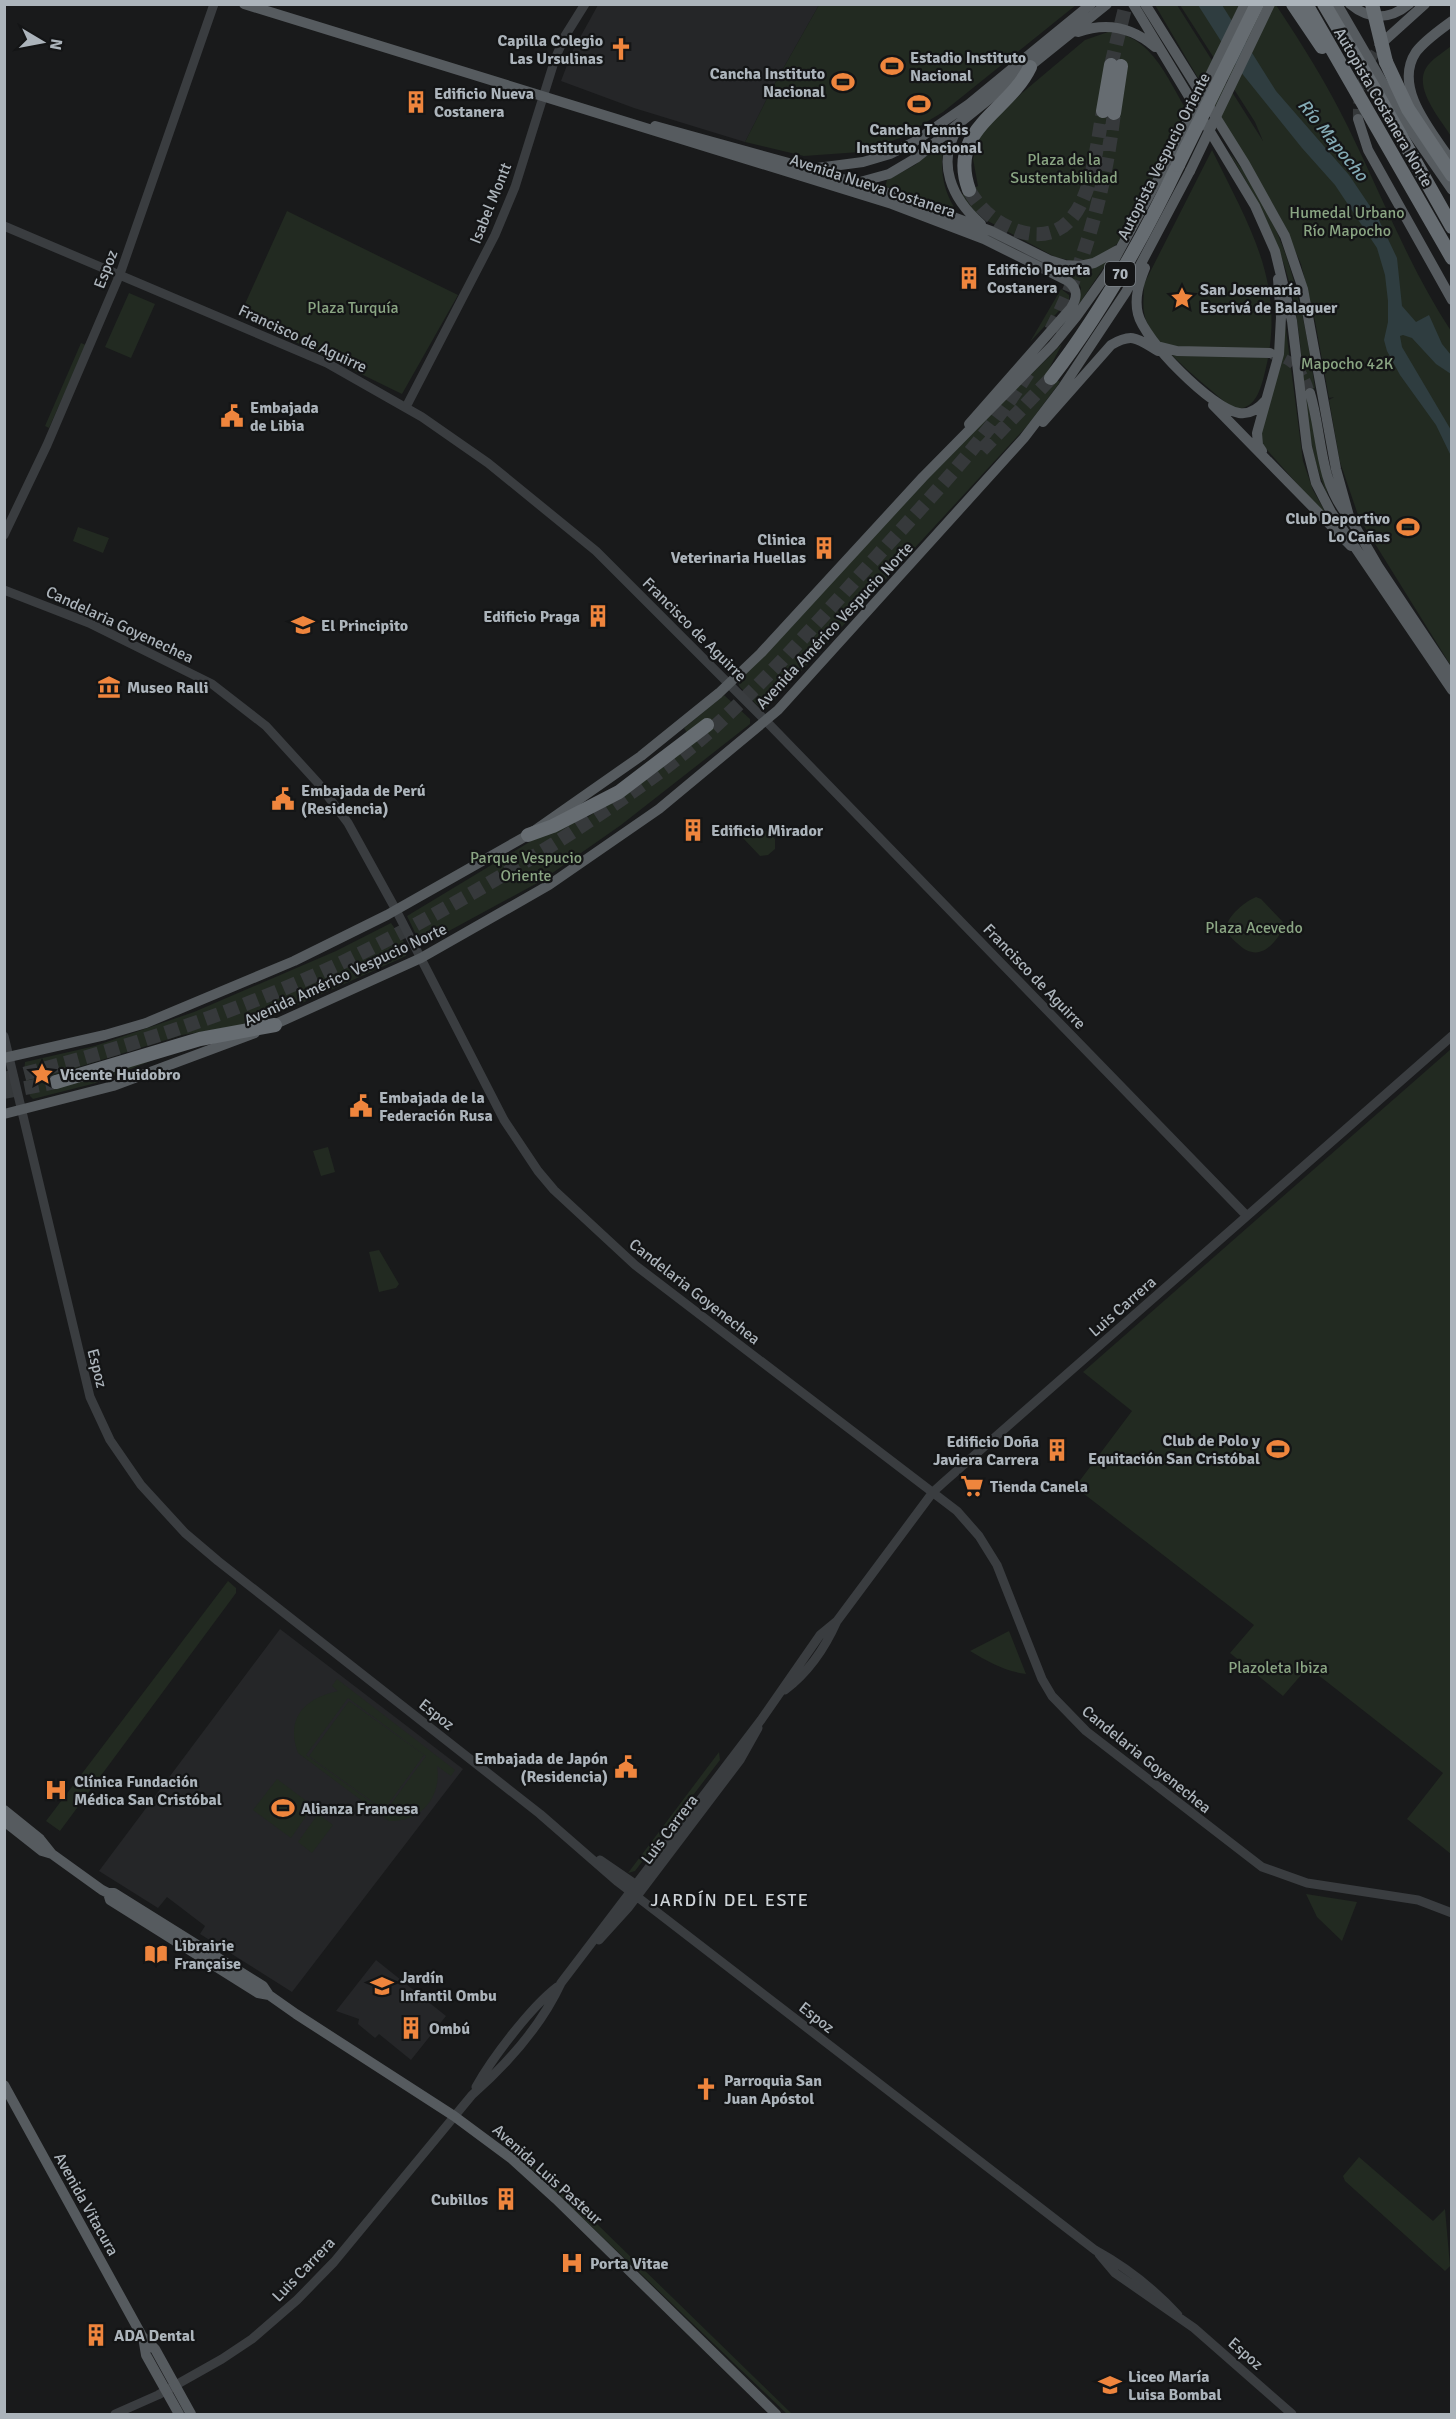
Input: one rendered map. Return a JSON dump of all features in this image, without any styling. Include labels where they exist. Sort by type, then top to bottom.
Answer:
[{"type":"highway","name":"Autopista Vespucio Oriente","points":[[1051,378],[1113,287],[1143,236],[1257,4]]},
{"type":"highway","points":[[1293,4],[1363,103]]},
{"type":"highway","name":"Autopista Costanera Norte","points":[[1306,4],[1452,258]]},
{"type":"highway","name":"Autopista Costanera Norte","points":[[1324,4],[1377,92],[1452,227]]},
{"type":"highway","points":[[1372,4],[1386,62],[1408,109],[1452,175]]},
{"type":"highway","points":[[1108,112],[1116,65]]},
{"type":"highway","points":[[969,190],[964,168],[969,141],[985,119],[1015,91],[1030,67]]},
{"type":"highway","points":[[528,835],[553,826],[619,792],[707,725]]},
{"type":"highway","points":[[56,1083],[200,1039],[275,1025]]},
{"type":"main road","name":"Avenida Nueva Costanera","points":[[244,4],[645,126],[655,132],[694,145],[908,210],[984,239],[1068,281],[1075,288],[1077,297]]},
{"type":"main road","name":"Avenida Nueva Costanera","points":[[807,168],[835,167],[863,162],[890,154],[914,142],[969,104],[1091,4]]},
{"type":"main road","name":"Avenida Nueva Costanera","points":[[856,183],[898,170],[965,120],[1107,4]]},
{"type":"main road","points":[[1133,4],[1255,206],[1275,251],[1292,321],[1303,424],[1311,466],[1331,512],[1452,690]]},
{"type":"main road","points":[[1145,4],[1259,186],[1290,249],[1303,289],[1336,469],[1349,516]]},
{"type":"main road","name":"Avenida Américo Vespucio Norte","points":[[4,1114],[113,1086],[275,1025],[421,958],[549,885],[633,829],[766,721],[795,692],[1027,435],[1102,331],[1156,237],[1179,166],[1245,4]]},
{"type":"main road","name":"Avenida Américo Vespucio Norte","points":[[7,1058],[146,1023],[294,962],[396,910],[528,835],[641,756],[729,684],[794,618],[959,439],[991,410],[1065,331],[1179,166],[1270,4]]},
{"type":"main road","points":[[1337,4],[1413,134],[1452,190]]},
{"type":"main road","points":[[1350,4],[1360,12],[1378,16],[1395,14],[1409,4]]},
{"type":"main road","points":[[1384,41],[1425,4]]},
{"type":"main road","points":[[1452,21],[1418,50],[1409,76],[1414,101],[1452,162]]},
{"type":"main road","points":[[1069,35],[1097,27],[1123,28],[1147,39],[1162,53]]},
{"type":"main road","points":[[1358,119],[1368,150],[1452,300]]},
{"type":"main road","points":[[965,120],[956,131],[951,146],[950,180],[962,206],[991,231]]},
{"type":"main road","name":"Avenida Nueva Costanera","points":[[645,126],[656,125],[856,183],[991,231],[1049,260],[1073,266],[1087,265],[1102,260],[1124,243]]},
{"type":"main road","points":[[830,185],[856,183]]},
{"type":"main road","points":[[1156,237],[1136,298],[1140,320],[1165,356],[1206,395],[1215,407],[1361,555]]},
{"type":"main road","points":[[1267,459],[1258,445],[1257,437],[1276,368],[1281,331],[1275,251]]},
{"type":"main road","name":"Avenida Américo Vespucio Norte","points":[[959,439],[976,413],[1068,313],[1077,297]]},
{"type":"main road","points":[[1027,435],[1051,416],[1113,343],[1126,337],[1133,337],[1165,356]]},
{"type":"main road","points":[[1157,346],[1177,351],[1270,353]]},
{"type":"main road","points":[[1310,393],[1330,483],[1339,504],[1349,516],[1378,566],[1452,677]]},
{"type":"main road","points":[[1206,395],[1227,409],[1242,413],[1254,411],[1266,400]]},
{"type":"main road","name":"Avenida Luis Pasteur","points":[[4,1810],[39,1839],[52,1854],[108,1893],[110,1900],[258,1993],[269,1995],[493,2144],[541,2184],[776,2415]]},
{"type":"main road","name":"Avenida Luis Pasteur","points":[[4,1821],[42,1851],[52,1854]]},
{"type":"main road","name":"Avenida Vitacura","points":[[4,2085],[142,2336],[155,2349],[179,2415]]},
{"type":"main road","name":"Avenida Vitacura","points":[[171,2388],[192,2415]]},
{"type":"street","name":"Espoz","points":[[4,536],[47,445],[120,274],[214,4]]},
{"type":"street","name":"Isabel Montt","points":[[406,407],[495,235],[515,187],[561,45],[585,4]]},
{"type":"street","name":"Francisco de Aguirre","points":[[4,226],[327,363],[406,407],[466,447],[580,536],[766,721],[1246,1215]]},
{"type":"street","name":"Candelaria Goyenechea","points":[[4,590],[88,623],[212,684],[239,703],[287,747],[348,823],[396,910],[504,1120],[538,1171],[554,1190],[635,1264],[957,1511],[989,1550],[1006,1586],[1042,1678],[1059,1705],[1086,1731],[1262,1867],[1307,1883],[1418,1900],[1452,1913]]},
{"type":"street","name":"Espoz","points":[[4,1036],[7,1058],[22,1110],[88,1392],[110,1440],[131,1472],[170,1517],[218,1561],[1095,2250],[1114,2273],[1147,2297],[1178,2315],[1292,2415]]},
{"type":"street","name":"Luis Carrera","points":[[115,2415],[171,2388],[239,2348],[297,2300],[334,2262],[471,2095],[493,2076],[543,2017],[561,1983],[590,1946],[611,1929],[637,1889],[781,1693],[800,1679],[827,1644],[837,1621],[933,1492],[1452,1036]]},
{"type":"shaded area","points":[[598,5],[819,5],[745,142],[634,108],[561,81],[572,52]]},
{"type":"shaded area","points":[[1198,5],[1222,5],[1276,91],[1349,175],[1378,218],[1397,258],[1402,306],[1416,322],[1429,315],[1442,344],[1451,355],[1451,374],[1436,364],[1412,338],[1400,336],[1402,347],[1451,430],[1451,456],[1436,425],[1400,375],[1387,351],[1384,340],[1388,322],[1388,301],[1385,275],[1377,248],[1335,185],[1240,71]]},
{"type":"shaded area","points":[[280,1629],[463,1769],[292,1992],[200,1934],[205,1926],[167,1897],[158,1908],[99,1871]]},
{"type":"shaded area","name":"Jardín Infantil Ombu","points":[[376,1960],[446,2016],[411,2060],[379,2034],[375,2038],[358,2024],[359,2019],[336,2011]]},
{"type":"green space","name":"Estadio Instituto Nacional","points":[[819,5],[1076,5],[943,112],[900,138],[860,152],[804,156],[745,142]]},
{"type":"green space","points":[[1155,5],[1177,5],[1263,141],[1255,122],[1180,5],[1276,5],[1332,95],[1409,257],[1451,331],[1451,666],[1359,518],[1340,462],[1329,400],[1334,397],[1329,398],[1315,321],[1301,264],[1280,217]]},
{"type":"green space","name":"Plaza de la Sustentabilidad","points":[[1108,32],[1123,35],[1147,49],[1186,109],[1136,213],[1119,242],[1105,254],[1090,261],[1077,262],[1055,257],[986,220],[976,213],[961,195],[978,186],[973,159],[986,127],[1085,40]]},
{"type":"green space","points":[[1451,46],[1451,136],[1434,111],[1423,82],[1424,72],[1429,64]]},
{"type":"green space","points":[[941,144],[944,145],[942,169],[945,184],[954,207],[944,206],[885,187],[887,180],[915,165]]},
{"type":"green space","points":[[1212,150],[1251,232],[1268,286],[1271,314],[1270,344],[1264,376],[1258,395],[1251,404],[1240,409],[1233,409],[1170,353],[1150,328],[1144,309],[1144,284]]},
{"type":"green space","points":[[1228,151],[1248,177],[1264,204],[1277,233],[1297,293],[1315,388],[1306,393],[1328,496],[1313,451],[1306,404],[1299,333],[1285,266],[1260,207]]},
{"type":"green space","name":"Plaza Turquía","points":[[287,211],[458,295],[402,394],[240,315]]},
{"type":"green space","points":[[1110,258],[1079,304],[1081,288],[1079,284],[1052,266],[1082,269],[1095,266]]},
{"type":"green space","points":[[1061,289],[1069,295],[1069,300],[1030,342]]},
{"type":"green space","points":[[129,293],[155,304],[131,358],[105,347]]},
{"type":"green space","points":[[1284,314],[1303,461],[1313,490],[1331,522],[1261,443]]},
{"type":"green space","points":[[81,343],[86,345],[49,428],[45,426]]},
{"type":"green space","points":[[1062,344],[1047,373],[1060,382],[1027,426],[771,704],[765,709],[760,708],[739,686],[739,680],[966,438]]},
{"type":"green space","points":[[78,527],[109,538],[103,553],[73,541]]},
{"type":"green space","name":"Parque Vespucio Oriente","points":[[724,695],[750,719],[750,724],[621,825],[541,881],[425,944],[420,943],[407,916],[569,818],[588,817],[632,786],[688,734],[684,728]]},
{"type":"green space","points":[[763,828],[775,839],[775,849],[768,855],[760,856],[742,837]]},
{"type":"green space","name":"Plaza Acevedo","points":[[1256,897],[1261,899],[1283,922],[1284,927],[1270,947],[1251,952],[1232,938],[1227,927],[1230,918],[1242,905]]},
{"type":"green space","points":[[391,923],[408,948],[406,956],[260,1022],[182,1035],[53,1075],[56,1084],[183,1048],[96,1083],[33,1099],[30,1096],[24,1071],[25,1062],[95,1046],[194,1012],[336,951]]},
{"type":"green space","name":"Club de Polo y Equitación San Cristóbal","points":[[1451,1049],[1451,1854],[1407,1819],[1443,1773],[1308,1667],[1283,1696],[1230,1653],[1254,1625],[1075,1487],[1132,1411],[1083,1372]]},
{"type":"green space","points":[[328,1147],[335,1172],[321,1176],[313,1151]]},
{"type":"green space","points":[[379,1250],[399,1284],[396,1288],[379,1292],[369,1252]]},
{"type":"green space","points":[[228,1581],[236,1588],[236,1593],[60,1831],[46,1821]]},
{"type":"green space","points":[[1009,1631],[1026,1674],[1004,1668],[970,1651]]},
{"type":"green space","points":[[337,1679],[455,1770],[451,1776],[437,1766],[436,1788],[427,1805],[420,1812],[411,1817],[389,1821],[298,1753],[294,1730],[296,1720],[307,1704],[326,1694],[338,1691],[332,1686]],"holes":[[[348,1698],[426,1756],[385,1812],[306,1755]]]},
{"type":"green space","points":[[349,1701],[424,1755],[384,1810],[309,1756]]},
{"type":"green space","points":[[719,1752],[720,1760],[635,1871],[628,1873]]},
{"type":"green space","name":"Alianza Francesa","points":[[277,1779],[313,1806],[291,1838],[253,1810]]},
{"type":"green space","points":[[318,1814],[333,1825],[312,1853],[298,1842]]},
{"type":"green space","points":[[1306,1894],[1357,1902],[1342,1941],[1317,1917]]},
{"type":"green space","points":[[517,2155],[526,2158],[558,2186],[792,2414],[787,2414]]},
{"type":"green space","points":[[1359,2157],[1433,2221],[1445,2209],[1450,2266],[1445,2271],[1345,2181],[1343,2176]]},
{"type":"tunnel","points":[[1111,65],[1126,4]]},
{"type":"tunnel","points":[[1358,119],[1363,77],[1383,41]]},
{"type":"tunnel","points":[[969,190],[984,210],[1010,228],[1042,234],[1060,228],[1074,215],[1084,196],[1091,175],[1103,111]]},
{"type":"tunnel","points":[[1051,330],[1074,278],[1092,224],[1105,169],[1114,113]]},
{"type":"tunnel","points":[[1271,354],[1292,363],[1305,379],[1310,393]]},
{"type":"tunnel","points":[[4,1079],[134,1043],[219,1014],[302,981],[371,948],[453,904],[507,873],[624,798],[666,768],[705,735],[780,662],[973,449],[1028,373]]},
{"type":"tunnel","points":[[982,450],[1051,378]]},
{"type":"tunnel","points":[[4,1092],[56,1082]]},
{"type":"place","name":"Capilla Colegio Las Ursulinas","points":[[621,49]]},
{"type":"place","name":"Estadio Instituto Nacional","points":[[892,66]]},
{"type":"place","name":"Cancha Instituto Nacional","points":[[843,82]]},
{"type":"place","name":"Edificio Nueva Costanera","points":[[416,102]]},
{"type":"place","name":"Cancha Tennis Instituto Nacional","points":[[919,104]]},
{"type":"place","name":"Edificio Puerta Costanera","points":[[969,278]]},
{"type":"place","name":"San Josemaría Escrivá de Balaguer","points":[[1182,298]]},
{"type":"place","name":"Embajada de Libia","points":[[232,416]]},
{"type":"place","name":"Club Deportivo Lo Cañas","points":[[1408,527]]},
{"type":"place","name":"Clinica Veterinaria Huellas","points":[[824,548]]},
{"type":"place","name":"Edificio Praga","points":[[598,616]]},
{"type":"place","name":"El Principito","points":[[303,625]]},
{"type":"place","name":"Museo Ralli","points":[[109,687]]},
{"type":"place","name":"Embajada de Perú (Residencia)","points":[[283,799]]},
{"type":"place","name":"Edificio Mirador","points":[[693,830]]},
{"type":"place","name":"Vicente Huidobro","points":[[42,1074]]},
{"type":"place","name":"Embajada de la Federación Rusa","points":[[361,1106]]},
{"type":"place","name":"Club de Polo y Equitación San Cristóbal","points":[[1278,1449]]},
{"type":"place","name":"Edificio Doña Javiera Carrera","points":[[1057,1450]]},
{"type":"place","name":"Tienda Canela","points":[[972,1486]]},
{"type":"place","name":"Embajada de Japón (Residencia)","points":[[626,1767]]},
{"type":"place","name":"Clínica Fundación Médica San Cristóbal","points":[[56,1790]]},
{"type":"place","name":"Alianza Francesa","points":[[283,1808]]},
{"type":"place","name":"Librairie Française","points":[[156,1954]]},
{"type":"place","name":"Jardín Infantil Ombu","points":[[382,1986]]},
{"type":"place","name":"Ombú","points":[[411,2028]]},
{"type":"place","name":"Parroquia San Juan Apóstol","points":[[706,2089]]},
{"type":"place","name":"Cubillos","points":[[506,2199]]},
{"type":"place","name":"Porta Vitae","points":[[572,2263]]},
{"type":"place","name":"ADA Dental","points":[[96,2335]]},
{"type":"place","name":"Liceo María Luisa Bombal","points":[[1110,2385]]},
{"type":"district","name":"JARDÍN DEL ESTE","points":[[730,1900]]},
{"type":"water label","name":"Río Mapocho","points":[[1333,140]]},
{"type":"park label","name":"Humedal Urbano Río Mapocho","points":[[1347,221]]},
{"type":"park label","name":"Mapocho 42K","points":[[1347,363]]},
{"type":"park label","name":"Plazoleta Ibiza","points":[[1278,1667]]}]
